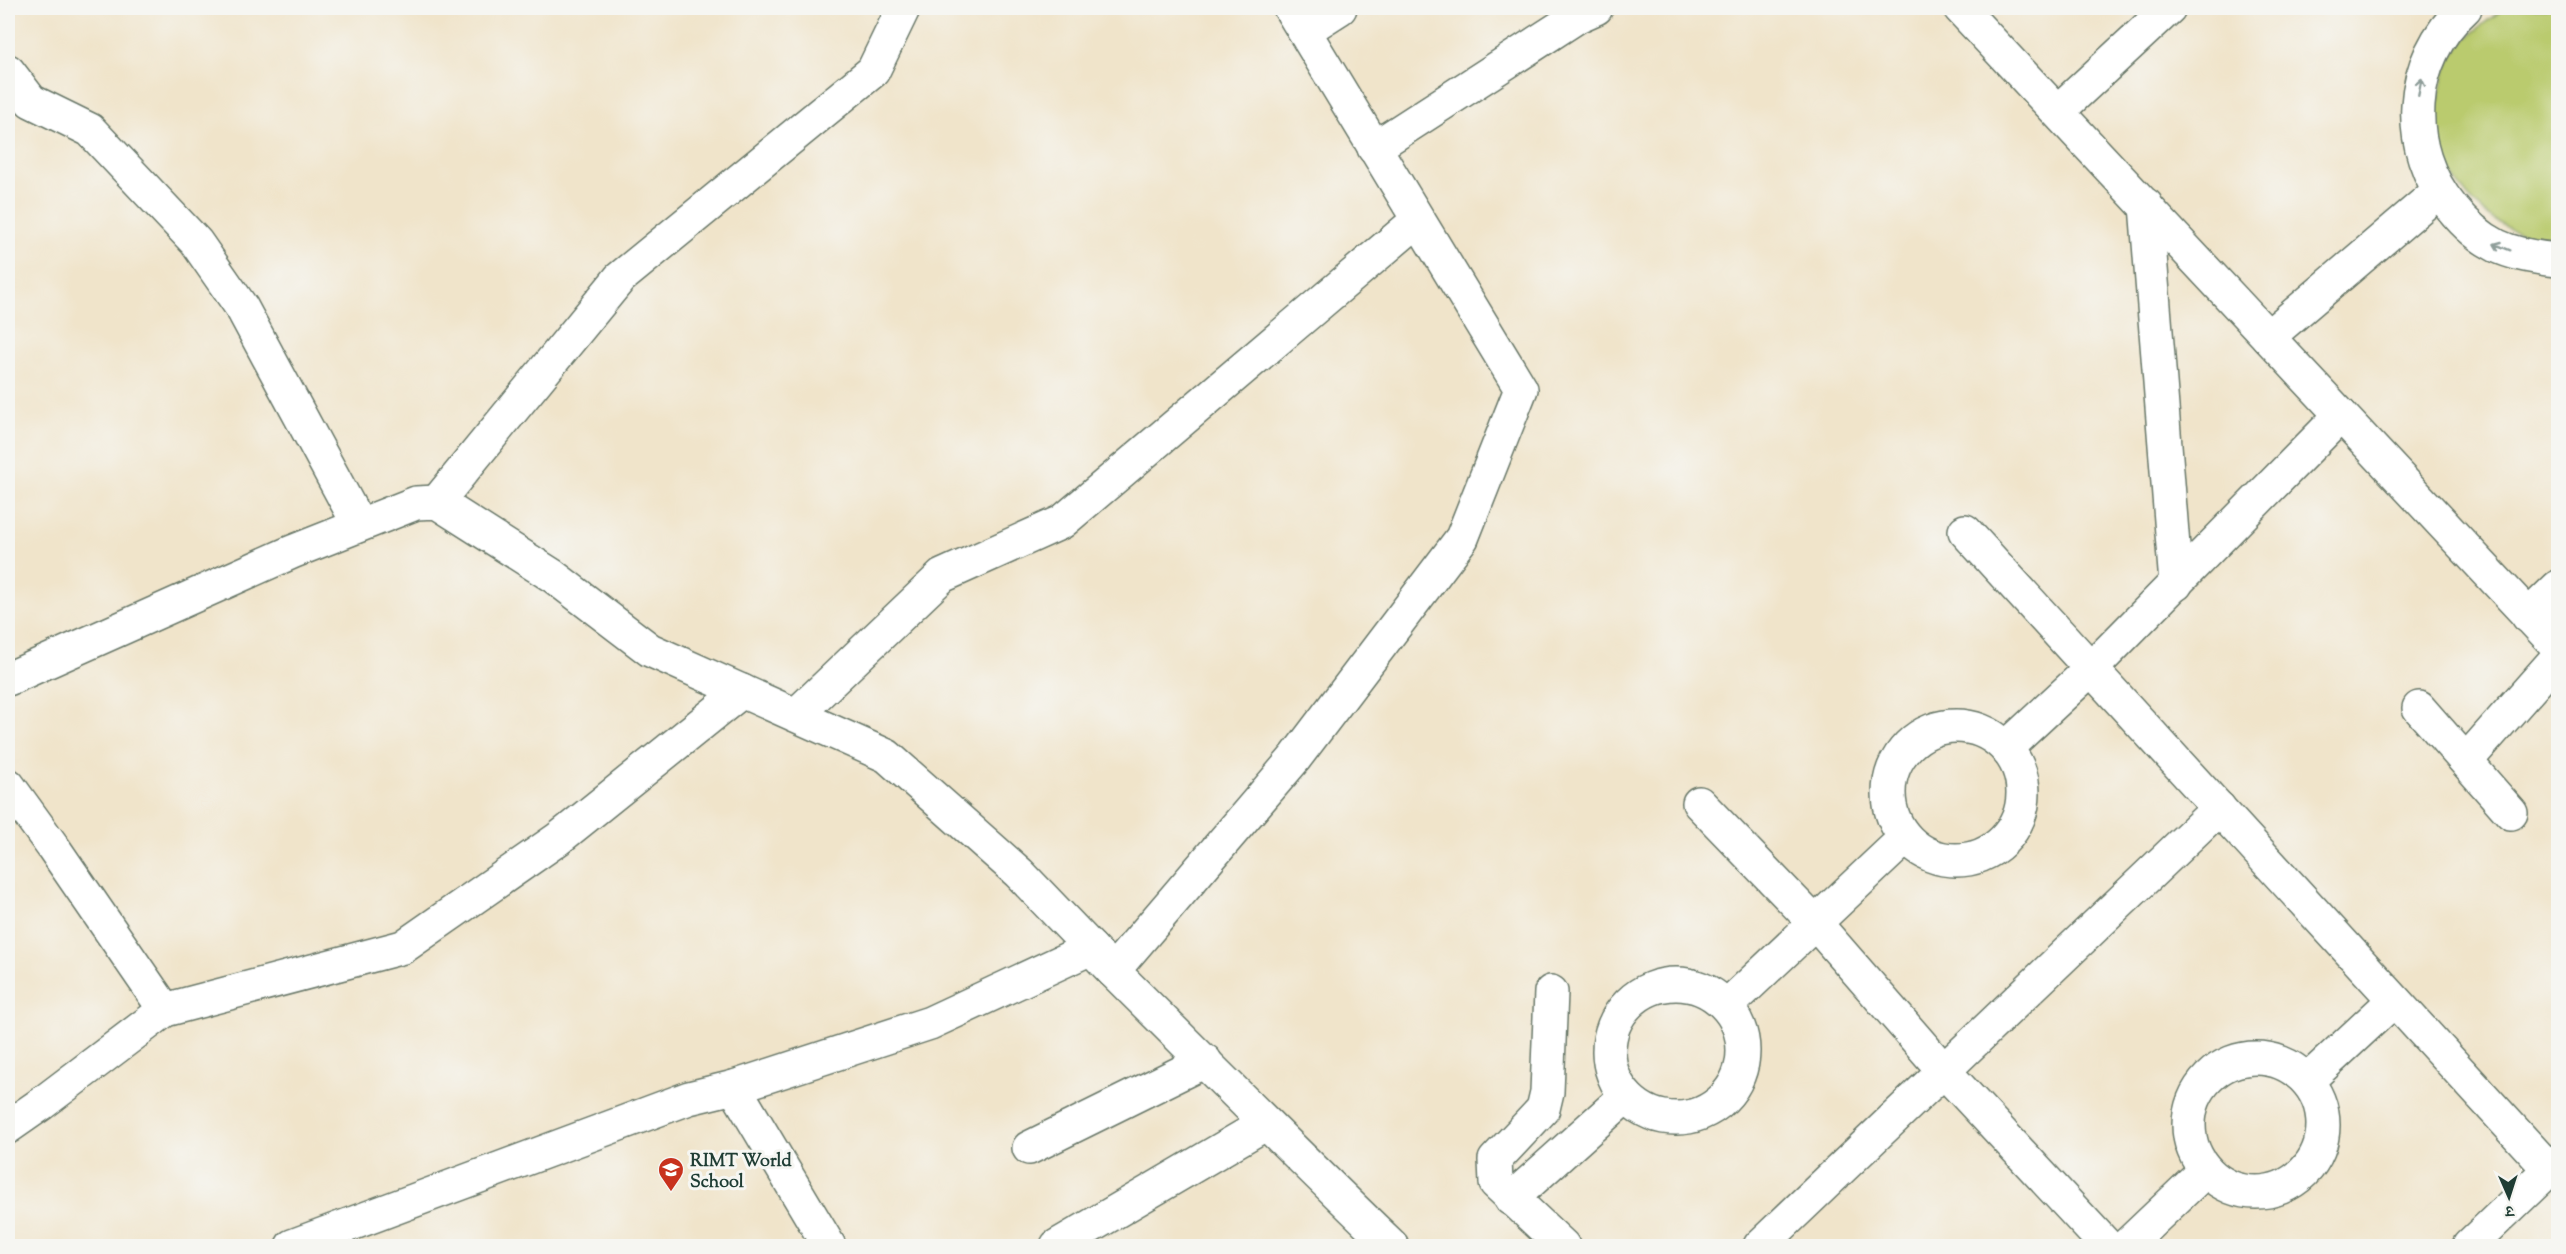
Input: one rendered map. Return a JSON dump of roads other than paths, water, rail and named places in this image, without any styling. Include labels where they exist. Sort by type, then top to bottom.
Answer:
[{"type":"street","points":[[437,502],[620,278],[873,71],[903,9],[901,8]]},
{"type":"street","points":[[292,1246],[689,1098],[734,1088],[930,1023],[1102,960],[1295,758],[1462,538],[1521,389],[1297,19],[1340,8]]},
{"type":"street","points":[[1374,148],[1578,16],[1596,8]]},
{"type":"street","points":[[1960,8],[2559,647]]},
{"type":"street","points":[[2058,111],[2169,8]]},
{"type":"street","points":[[2465,8],[2451,20],[2431,51],[2419,86],[2417,123],[2423,158],[2438,192],[2463,222],[2496,245],[2533,258],[2559,260]]},
{"type":"street","points":[[8,71],[30,101],[90,130],[196,242],[242,308],[359,525]]},
{"type":"street","points":[[2268,337],[2438,192]]},
{"type":"street","points":[[2146,205],[2176,584]]},
{"type":"street","points":[[796,715],[942,576],[1062,522],[1418,220]]},
{"type":"street","points":[[2006,748],[2091,669],[2341,415]]},
{"type":"street","points":[[8,679],[292,552],[416,503],[437,502],[553,576],[650,650],[887,756],[1019,873],[1265,1124],[1392,1246]]},
{"type":"street","points":[[1965,531],[2394,1000],[2554,1165],[2469,1246]]},
{"type":"street","points":[[2528,616],[2559,587]]},
{"type":"street","points":[[2466,761],[2559,657]]},
{"type":"street","points":[[8,1127],[165,1010],[403,947],[558,838],[742,691]]},
{"type":"street","points":[[2419,708],[2511,813]]},
{"type":"street","points":[[1949,726],[1970,727],[1990,735],[2006,748],[2018,768],[2024,791],[2020,814],[2009,834],[1991,850],[1970,859],[1946,860],[1924,852],[1905,838],[1894,820],[1889,800],[1890,778],[1898,759],[1911,743],[1929,731],[1949,726]]},
{"type":"street","points":[[8,785],[165,1010]]},
{"type":"street","points":[[1699,803],[1816,924],[1944,1071],[2107,1246]]},
{"type":"street","points":[[1760,1246],[2219,808]]},
{"type":"street","points":[[1727,1006],[1905,838]]},
{"type":"street","points":[[1670,984],[1691,985],[1710,993],[1727,1006],[1739,1026],[1744,1049],[1741,1072],[1730,1092],[1712,1108],[1690,1116],[1666,1118],[1644,1110],[1626,1096],[1615,1078],[1609,1058],[1610,1036],[1618,1017],[1631,1000],[1649,989],[1670,984]]},
{"type":"street","points":[[1551,992],[1547,1092],[1543,1109],[1495,1160],[1496,1183],[1563,1246]]},
{"type":"street","points":[[2307,1081],[2394,1000]]},
{"type":"street","points":[[2250,1059],[2271,1060],[2291,1067],[2307,1081],[2319,1100],[2324,1123],[2320,1147],[2309,1167],[2301,1175],[2292,1182],[2270,1191],[2247,1192],[2225,1185],[2206,1170],[2194,1153],[2190,1132],[2191,1111],[2198,1092],[2212,1075],[2229,1064],[2250,1059]]},
{"type":"street","points":[[1029,1148],[1205,1062]]},
{"type":"street","points":[[734,1088],[829,1246]]},
{"type":"street","points":[[1511,1199],[1626,1096]]},
{"type":"street","points":[[1058,1246],[1265,1124]]},
{"type":"street","points":[[2126,1246],[2206,1170]]},
{"type":"place","name":"RIMT World School","points":[[671,1193]]}]
